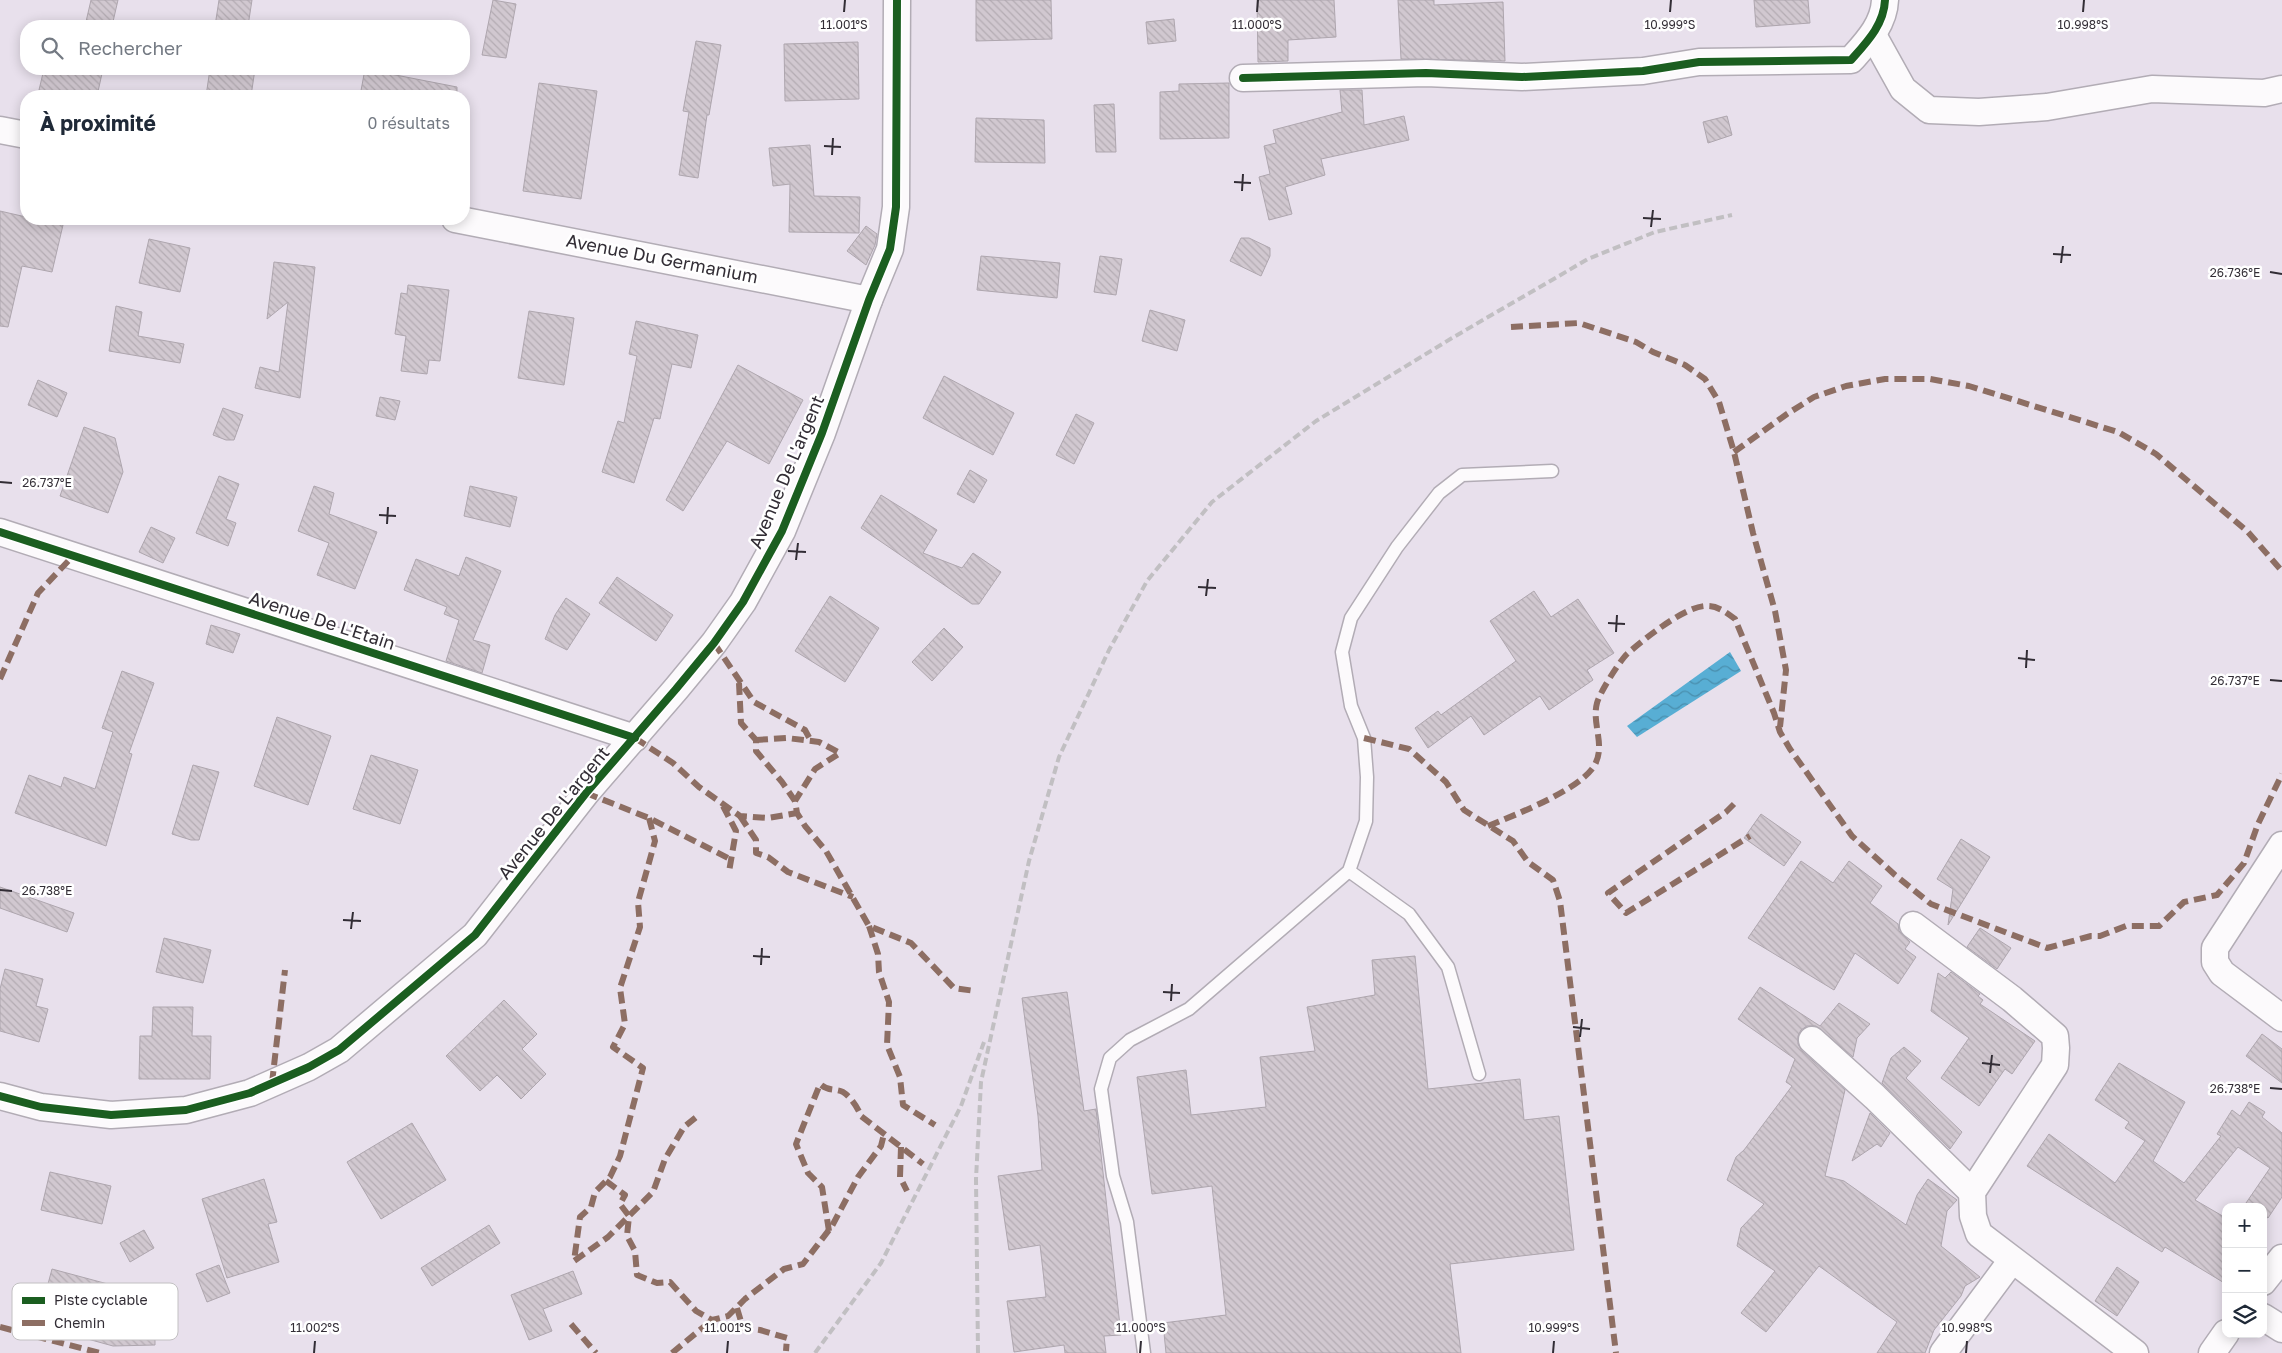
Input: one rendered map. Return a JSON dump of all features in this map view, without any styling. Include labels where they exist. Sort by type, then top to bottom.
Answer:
[{"type":"street","name":"Avenue De L'argent","points":[[0,1096],[41,1107],[111,1115],[186,1110],[242,1096],[309,1067],[339,1050],[475,935],[586,793],[635,738],[714,643],[743,602],[782,531],[822,433],[869,300],[890,249],[896,207],[897,0]]},
{"type":"street","points":[[1243,78],[1426,72],[1522,77],[1643,71],[1699,62],[1851,60],[1873,35],[1885,6],[1885,0]]},
{"type":"street","points":[[1873,35],[1903,89],[1929,110],[1978,112],[2048,107],[2152,89],[2264,93],[2282,89]]},
{"type":"street","points":[[0,130],[20,134]]},
{"type":"street","name":"Avenue Du Germanium","points":[[470,222],[869,300]]},
{"type":"street","name":"Avenue De L'Etain","points":[[0,532],[635,738]]},
{"type":"street","points":[[2282,845],[2215,948],[2216,962],[2222,973],[2282,1018]]},
{"type":"street","points":[[1913,925],[2012,999],[2055,1036],[2054,1065],[1972,1192],[1973,1216],[1979,1234],[2135,1353]]},
{"type":"street","points":[[1812,1040],[1875,1097],[1972,1192]]},
{"type":"street","points":[[2267,1277],[2282,1258]]},
{"type":"street","points":[[1944,1353],[2012,1260]]},
{"type":"street","points":[[2267,1320],[2282,1329]]},
{"type":"street","points":[[2212,1353],[2222,1338]]},
{"type":"lane","points":[[1144,1353],[1127,1222],[1113,1176],[1101,1089],[1110,1058],[1130,1040],[1190,1009],[1349,871],[1366,821],[1368,777],[1364,738],[1351,706],[1342,652],[1351,618],[1398,547],[1439,493],[1462,475],[1552,471]]},
{"type":"lane","points":[[1349,871],[1409,914],[1448,968],[1478,1074]]},
{"type":"water","points":[[1730,652],[1741,671],[1637,737],[1627,726]]},
{"type":"building","points":[[91,0],[118,0],[113,20],[86,20]]},
{"type":"building","points":[[219,0],[252,0],[249,20],[216,20]]},
{"type":"building","points":[[493,0],[516,4],[506,58],[482,55]]},
{"type":"building","points":[[976,0],[1051,0],[1052,39],[976,41]]},
{"type":"building","points":[[1257,0],[1334,0],[1336,37],[1288,40],[1288,61],[1258,62]]},
{"type":"building","points":[[1398,0],[1434,0],[1434,5],[1503,2],[1505,61],[1401,59]]},
{"type":"building","points":[[1754,0],[1808,0],[1810,23],[1756,27]]},
{"type":"building","points":[[1174,19],[1176,41],[1148,44],[1146,22]]},
{"type":"building","points":[[696,41],[721,45],[709,115],[707,115],[698,178],[679,175],[689,112],[683,111]]},
{"type":"building","points":[[858,42],[859,99],[785,101],[784,44]]},
{"type":"building","points":[[43,75],[102,75],[98,90],[39,90]]},
{"type":"building","points":[[209,75],[254,75],[252,90],[207,90]]},
{"type":"building","points":[[364,75],[396,75],[457,87],[457,90],[361,90]]},
{"type":"building","points":[[539,83],[597,91],[581,199],[523,191]]},
{"type":"building","points":[[1229,83],[1229,138],[1160,139],[1160,92],[1179,91],[1179,84]]},
{"type":"building","points":[[1340,90],[1362,90],[1364,125],[1404,116],[1409,140],[1321,159],[1325,175],[1285,187],[1292,214],[1269,220],[1259,177],[1270,174],[1264,146],[1276,143],[1273,130],[1342,112]]},
{"type":"building","points":[[1114,104],[1116,152],[1096,152],[1094,105]]},
{"type":"building","points":[[1727,116],[1732,135],[1708,143],[1703,122]]},
{"type":"building","points":[[976,118],[1044,120],[1045,163],[975,162]]},
{"type":"building","points":[[810,145],[814,196],[860,197],[859,233],[789,232],[790,184],[773,186],[769,148]]},
{"type":"building","points":[[0,211],[20,216],[20,225],[63,225],[52,272],[22,266],[8,327],[0,326]]},
{"type":"building","points":[[866,226],[877,234],[875,245],[866,265],[847,251]]},
{"type":"building","points":[[1241,238],[1249,238],[1270,248],[1270,256],[1261,276],[1230,261]]},
{"type":"building","points":[[149,239],[190,248],[180,292],[139,283]]},
{"type":"building","points":[[981,256],[1060,263],[1057,298],[977,290]]},
{"type":"building","points":[[1100,256],[1122,259],[1116,295],[1094,292]]},
{"type":"building","points":[[274,262],[315,267],[300,398],[255,388],[260,367],[279,372],[288,302],[267,319]]},
{"type":"building","points":[[408,285],[449,290],[440,361],[429,360],[427,374],[401,371],[406,336],[395,334],[401,293],[407,294]]},
{"type":"building","points":[[116,306],[142,312],[138,336],[184,344],[180,363],[109,351]]},
{"type":"building","points":[[1150,310],[1185,320],[1177,351],[1142,341]]},
{"type":"building","points":[[529,311],[574,318],[564,385],[518,378]]},
{"type":"building","points":[[636,321],[698,335],[691,368],[672,364],[660,419],[654,418],[634,483],[602,472],[618,421],[624,423],[637,356],[629,354]]},
{"type":"building","points":[[738,365],[803,400],[769,464],[727,441],[683,511],[666,500]]},
{"type":"building","points":[[944,376],[1014,413],[993,455],[923,418]]},
{"type":"building","points":[[38,380],[67,393],[57,417],[28,405]]},
{"type":"building","points":[[380,397],[400,401],[395,420],[376,416]]},
{"type":"building","points":[[223,408],[243,415],[234,440],[226,440],[213,435]]},
{"type":"building","points":[[1076,414],[1094,423],[1074,464],[1056,455]]},
{"type":"building","points":[[84,427],[115,438],[123,472],[108,513],[60,496]]},
{"type":"building","points":[[970,470],[987,480],[974,503],[957,494]]},
{"type":"building","points":[[219,476],[239,484],[226,519],[236,523],[228,546],[196,533]]},
{"type":"building","points":[[314,486],[334,493],[329,514],[377,532],[355,589],[317,575],[329,543],[298,531]]},
{"type":"building","points":[[470,486],[517,497],[510,527],[464,516]]},
{"type":"building","points":[[881,495],[937,530],[923,553],[962,568],[973,553],[1001,572],[979,604],[972,604],[861,528]]},
{"type":"building","points":[[151,527],[175,538],[163,563],[139,552]]},
{"type":"building","points":[[466,557],[501,571],[473,640],[490,645],[482,673],[446,661],[459,620],[444,614],[447,607],[404,590],[416,559],[459,576]]},
{"type":"building","points":[[617,577],[673,615],[656,641],[599,603]]},
{"type":"building","points":[[1534,591],[1551,617],[1578,599],[1614,653],[1587,670],[1593,680],[1549,710],[1540,696],[1484,735],[1471,716],[1428,748],[1415,728],[1438,711],[1441,715],[1516,661],[1490,621]]},
{"type":"building","points":[[830,596],[879,628],[845,682],[795,651]]},
{"type":"building","points":[[566,598],[590,614],[567,650],[545,639],[555,615]]},
{"type":"building","points":[[211,625],[240,634],[233,653],[206,644]]},
{"type":"building","points":[[944,628],[963,647],[932,681],[912,662]]},
{"type":"building","points":[[122,671],[154,683],[129,753],[132,754],[106,846],[15,813],[29,775],[61,787],[64,777],[95,789],[113,732],[102,728]]},
{"type":"building","points":[[277,717],[331,736],[308,805],[254,786]]},
{"type":"building","points":[[371,755],[418,770],[400,824],[353,809]]},
{"type":"building","points":[[193,765],[219,772],[199,840],[191,840],[172,834]]},
{"type":"building","points":[[1761,814],[1801,842],[1784,866],[1744,838]]},
{"type":"building","points":[[1961,839],[1990,857],[1948,925],[1953,889],[1937,879]]},
{"type":"building","points":[[1801,861],[1833,883],[1849,861],[1882,886],[1870,903],[1898,924],[1899,931],[1910,942],[1905,949],[1916,957],[1898,984],[1855,953],[1834,990],[1748,938]]},
{"type":"building","points":[[0,887],[74,913],[67,932],[0,908]]},
{"type":"building","points":[[1980,928],[2011,948],[1997,969],[1967,947]]},
{"type":"building","points":[[164,938],[211,950],[203,983],[156,972]]},
{"type":"building","points":[[1415,956],[1428,1089],[1520,1079],[1524,1120],[1559,1116],[1574,1250],[1450,1264],[1461,1353],[1166,1353],[1163,1323],[1226,1315],[1212,1186],[1152,1194],[1137,1077],[1186,1070],[1191,1115],[1266,1107],[1260,1057],[1315,1051],[1307,1007],[1375,995],[1372,960]]},
{"type":"building","points":[[5,969],[43,979],[36,1006],[48,1009],[39,1042],[0,1031],[0,989]]},
{"type":"building","points":[[1951,972],[1980,994],[1978,996],[1983,1000],[1980,1004],[2035,1041],[2012,1074],[2005,1069],[1979,1106],[1941,1078],[1969,1038],[1931,1011],[1938,973],[1945,978]]},
{"type":"building","points":[[1760,987],[1820,1026],[1839,1003],[1870,1024],[1857,1038],[1853,1057],[1816,1026],[1807,1026],[1801,1030],[1798,1036],[1798,1044],[1802,1051],[1845,1090],[1825,1176],[1844,1181],[1906,1225],[1917,1195],[1928,1179],[1957,1200],[1947,1211],[1941,1246],[1980,1277],[1965,1286],[1961,1296],[1934,1330],[1925,1353],[1877,1353],[1897,1322],[1819,1266],[1766,1332],[1741,1313],[1775,1271],[1737,1246],[1741,1228],[1764,1204],[1727,1180],[1736,1157],[1744,1150],[1792,1086],[1786,1082],[1795,1059],[1738,1019]]},
{"type":"building","points":[[1067,992],[1084,1111],[1096,1109],[1121,1335],[1104,1336],[1106,1353],[1065,1353],[1064,1345],[1014,1352],[1007,1301],[1046,1297],[1040,1245],[1009,1250],[998,1176],[1042,1170],[1038,1116],[1022,998]]},
{"type":"building","points":[[504,1000],[537,1034],[522,1049],[546,1074],[521,1099],[497,1075],[480,1091],[446,1056]]},
{"type":"building","points":[[153,1007],[193,1007],[192,1036],[211,1036],[210,1079],[139,1079],[140,1036],[152,1036]]},
{"type":"building","points":[[2262,1034],[2282,1049],[2282,1083],[2246,1056]]},
{"type":"building","points":[[1904,1047],[1921,1061],[1906,1078],[1962,1132],[1950,1149],[1882,1083],[1891,1058]]},
{"type":"building","points":[[2119,1063],[2185,1102],[2153,1161],[2184,1183],[2221,1136],[2217,1134],[2232,1110],[2240,1116],[2249,1102],[2265,1112],[2262,1117],[2282,1133],[2282,1197],[2268,1218],[2267,1203],[2246,1203],[2270,1168],[2238,1147],[2195,1200],[2222,1216],[2222,1282],[2165,1247],[2162,1252],[2027,1166],[2049,1134],[2115,1183],[2145,1141],[2125,1128],[2129,1122],[2095,1100]]},
{"type":"building","points":[[1870,1113],[1890,1133],[1881,1147],[1877,1144],[1852,1161]]},
{"type":"building","points":[[412,1123],[446,1180],[381,1219],[347,1162]]},
{"type":"building","points":[[50,1172],[111,1186],[102,1224],[41,1210]]},
{"type":"building","points":[[264,1179],[277,1222],[268,1224],[279,1262],[227,1278],[202,1199]]},
{"type":"building","points":[[489,1225],[500,1243],[432,1286],[421,1268]]},
{"type":"building","points":[[144,1230],[154,1248],[130,1262],[120,1243]]},
{"type":"building","points":[[219,1265],[230,1293],[207,1302],[196,1274]]},
{"type":"building","points":[[2117,1267],[2139,1282],[2117,1316],[2095,1301]]},
{"type":"building","points":[[52,1269],[104,1283],[48,1283]]},
{"type":"building","points":[[573,1271],[582,1294],[543,1309],[552,1331],[529,1340],[511,1295]]},
{"type":"building","points":[[91,1340],[155,1340],[155,1345],[113,1346]]},
{"type":"railway","points":[[978,1353],[976,1179],[981,1082],[1029,861],[1059,757],[1109,650],[1147,581],[1212,502],[1316,421],[1452,338],[1588,259],[1655,232],[1732,215]]},
{"type":"railway","points":[[815,1353],[881,1263],[961,1106],[984,1042]]},
{"type":"marked path","points":[[1511,327],[1579,323],[1636,342],[1653,352],[1685,365],[1705,379],[1719,402],[1734,452],[1753,533],[1775,611],[1786,670],[1780,727]]},
{"type":"marked path","points":[[1734,452],[1814,397],[1846,386],[1885,379],[1930,379],[1969,386],[2118,432],[2156,454],[2247,531],[2282,571]]},
{"type":"marked path","points":[[0,679],[38,593],[73,556]]},
{"type":"marked path","points":[[1488,826],[1543,802],[1583,778],[1592,769],[1599,753],[1596,720],[1597,703],[1619,663],[1634,648],[1666,624],[1689,611],[1708,606],[1726,612],[1735,619],[1780,732],[1852,836],[1895,875],[1931,904],[2047,948],[2091,936],[2100,936],[2126,926],[2159,926],[2184,902],[2217,895],[2244,863],[2258,824],[2282,774]]},
{"type":"marked path","points":[[714,643],[754,702],[805,730],[811,741]]},
{"type":"marked path","points":[[739,683],[741,723],[756,740],[756,751],[795,801],[797,813],[805,826],[826,851],[869,926],[911,943],[954,988],[975,991]]},
{"type":"marked path","points":[[635,738],[673,763],[699,787],[740,816],[768,818],[797,813]]},
{"type":"marked path","points":[[756,740],[787,738],[819,742],[840,753],[815,769],[795,801]]},
{"type":"marked path","points":[[1364,738],[1409,749],[1446,782],[1464,810],[1513,841],[1528,862],[1553,880],[1560,901],[1616,1353]]},
{"type":"marked path","points":[[586,793],[649,818],[730,859]]},
{"type":"marked path","points":[[1734,804],[1726,812],[1608,893],[1626,913],[1750,836]]},
{"type":"marked path","points":[[723,806],[736,831],[729,872]]},
{"type":"marked path","points":[[740,816],[756,840],[756,853],[768,857],[788,872],[853,897]]},
{"type":"marked path","points":[[649,818],[655,841],[638,902],[640,927],[620,988],[625,1024],[613,1047],[643,1068],[620,1156],[610,1177],[595,1192],[591,1207],[580,1217],[574,1261],[608,1237],[653,1192],[665,1159],[684,1127],[700,1114]]},
{"type":"marked path","points":[[869,926],[878,954],[879,972],[889,1002],[887,1045],[900,1077],[903,1105],[935,1125]]},
{"type":"marked path","points":[[272,1083],[285,970]]},
{"type":"marked path","points":[[829,1231],[822,1187],[808,1173],[796,1144],[820,1084],[826,1088],[846,1094],[854,1103],[861,1116],[923,1164]]},
{"type":"marked path","points":[[606,1181],[625,1195],[620,1204],[629,1216],[627,1236],[635,1251],[637,1275],[657,1283],[670,1282],[696,1311],[712,1320],[728,1316],[745,1299],[784,1269],[803,1264],[832,1226],[858,1177],[881,1146],[884,1134]]},
{"type":"marked path","points":[[901,1147],[900,1177],[907,1191]]},
{"type":"marked path","points":[[737,1308],[743,1328],[760,1330],[787,1338],[786,1351]]},
{"type":"marked path","points":[[672,1353],[712,1320]]},
{"type":"marked path","points":[[571,1324],[596,1353]]},
{"type":"marked path","points":[[0,1327],[12,1330]]},
{"type":"marked path","points":[[50,1340],[100,1353]]},
{"type":"cycle path","points":[[0,1096],[41,1107],[111,1115],[186,1110],[250,1093],[309,1067],[339,1050],[475,935],[586,793],[714,643],[743,602],[782,531],[822,433],[869,300],[890,249],[896,207],[897,0]]},
{"type":"cycle path","points":[[1243,78],[1426,73],[1522,77],[1643,71],[1699,62],[1851,60],[1878,25],[1885,0]]},
{"type":"cycle path","points":[[0,532],[635,738]]}]
